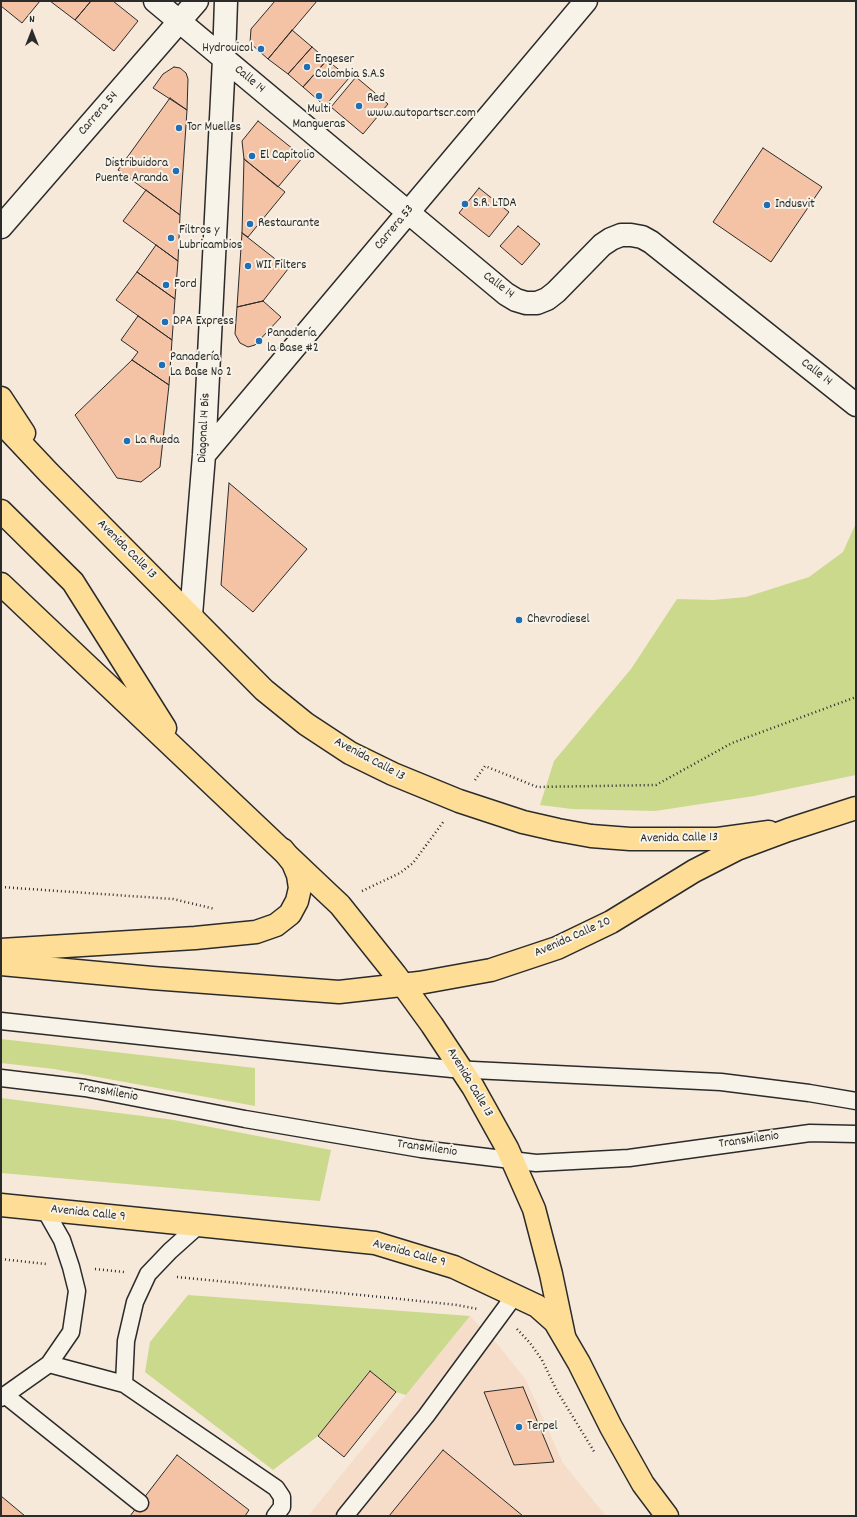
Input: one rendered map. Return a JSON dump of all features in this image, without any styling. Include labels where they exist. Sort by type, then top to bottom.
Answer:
[{"type":"main road","name":"Avenida Calle 13","points":[[1,398],[49,473]]},
{"type":"main road","name":"Avenida Calle 13","points":[[1,422],[49,473],[264,690],[306,724],[350,753],[371,764],[459,801],[523,822],[591,836],[630,839],[718,839],[788,830]]},
{"type":"main road","name":"Avenida Calle 13","points":[[1,511],[73,582],[181,753]]},
{"type":"main road","name":"Avenida Calle 13","points":[[1,584],[283,850],[344,911],[403,985],[432,1025],[473,1087],[512,1160],[534,1209],[551,1274],[564,1336]]},
{"type":"main road","name":"Avenida Calle 20","points":[[1,964],[152,978],[339,992],[403,985],[491,970],[557,948],[611,922],[694,871],[737,849],[788,830],[856,808]]},
{"type":"main road","name":"Avenida Calle 20","points":[[788,830],[856,820]]},
{"type":"main road","points":[[1,950],[195,938],[256,932],[276,925],[290,914],[297,901],[300,888],[298,875],[293,863],[283,850]]},
{"type":"main road","name":"Avenida Calle 9","points":[[1,1205],[375,1243],[454,1267],[515,1295],[538,1306],[555,1322],[564,1336],[611,1427],[643,1484],[667,1516]]},
{"type":"street","name":"Calle 14","points":[[155,1],[408,213],[506,294],[516,300],[526,303],[537,303],[556,292],[602,245],[611,239],[620,235],[642,237],[651,242],[856,405]]},
{"type":"street","name":"Carrera 54","points":[[1,227],[197,1]]},
{"type":"street","name":"Diagonal 14 Bis","points":[[191,615],[204,455],[226,1]]},
{"type":"street","name":"Carrera 53","points":[[204,455],[586,1]]},
{"type":"lane","points":[[1,1021],[374,1062],[461,1069],[721,1082],[809,1092],[856,1100]]},
{"type":"lane","name":"TransMilenio","points":[[1,1078],[85,1088],[245,1119],[421,1149],[536,1163],[629,1158],[810,1133],[856,1134]]},
{"type":"lane","points":[[44,1210],[62,1240],[77,1291],[71,1332],[49,1364],[3,1397],[140,1503]]},
{"type":"lane","points":[[124,1384],[126,1341],[135,1302],[148,1274],[170,1251],[199,1225]]},
{"type":"lane","points":[[345,1516],[426,1416],[515,1295]]},
{"type":"lane","points":[[49,1364],[124,1384],[276,1488],[282,1496],[282,1507],[274,1516]]},
{"type":"path","points":[[485,766],[537,787],[656,785],[732,743],[856,697]]},
{"type":"path","points":[[333,900],[373,887],[400,873],[413,863]]},
{"type":"path","points":[[1,887],[173,899],[216,910]]},
{"type":"path","points":[[1,1260],[457,1305],[485,1311],[499,1316],[514,1326],[530,1343],[542,1360],[557,1391],[597,1456]]},
{"type":"shaded area","points":[[470,1316],[500,1347],[526,1380],[563,1463],[606,1516],[308,1516]]},
{"type":"green space","points":[[856,523],[856,775],[754,796],[655,811],[572,809],[540,805],[554,761],[631,669],[677,599],[713,600],[746,597],[809,577],[843,552]]},
{"type":"green space","points":[[1,1039],[255,1068],[255,1106],[54,1069],[1,1063]]},
{"type":"green space","points":[[1,1098],[174,1120],[331,1150],[320,1201],[1,1173]]},
{"type":"green space","points":[[188,1295],[470,1316],[406,1395],[396,1392],[369,1371],[318,1436],[273,1470],[145,1372],[150,1342]]},
{"type":"building","points":[[1,1],[40,1],[22,23],[1,6]]},
{"type":"building","points":[[50,1],[91,1],[75,20]]},
{"type":"building","points":[[91,1],[113,1],[138,21],[114,51],[75,20]]},
{"type":"building","points":[[275,1],[317,1],[268,59],[250,43],[251,29]]},
{"type":"building","points":[[292,30],[312,47],[288,74],[268,59]]},
{"type":"building","name":"Engeser Colombia S.A.S","points":[[312,47],[327,60],[303,87],[288,74]]},
{"type":"building","points":[[327,60],[349,78],[325,106],[303,87]]},
{"type":"building","points":[[174,67],[180,68],[186,73],[188,79],[187,110],[153,88],[163,74]]},
{"type":"building","name":"Red www.autopartscr.com","points":[[356,77],[388,104],[363,134],[331,107]]},
{"type":"building","points":[[170,98],[187,110],[180,215],[118,170]]},
{"type":"building","points":[[258,121],[303,157],[278,187],[244,159],[242,141]]},
{"type":"building","name":"Indusvit","points":[[763,148],[822,187],[771,262],[713,222]]},
{"type":"building","points":[[244,159],[285,192],[248,237],[242,233]]},
{"type":"building","points":[[479,188],[509,212],[489,237],[459,213]]},
{"type":"building","points":[[146,190],[180,215],[178,261],[123,221]]},
{"type":"building","points":[[518,226],[540,244],[522,265],[500,246]]},
{"type":"building","points":[[242,233],[288,269],[263,301],[237,307]]},
{"type":"building","name":"Ford","points":[[156,245],[178,261],[175,299],[137,272]]},
{"type":"building","points":[[137,272],[175,299],[172,340],[116,300]]},
{"type":"building","points":[[263,301],[281,317],[255,345],[248,347],[240,343],[235,334],[237,307]]},
{"type":"building","points":[[138,316],[172,340],[169,385],[132,360],[138,352],[121,340]]},
{"type":"building","name":"La Rueda","points":[[132,360],[169,385],[160,467],[141,482],[117,478],[75,415]]},
{"type":"building","points":[[229,483],[307,549],[253,612],[221,585]]},
{"type":"building","points":[[370,1371],[396,1392],[344,1457],[318,1436]]},
{"type":"building","name":"Terpel","points":[[523,1387],[554,1462],[514,1465],[484,1392]]},
{"type":"building","points":[[443,1450],[523,1516],[389,1516]]},
{"type":"building","points":[[177,1455],[249,1510],[245,1516],[130,1516]]},
{"type":"building","points":[[1,1496],[25,1516],[1,1516]]},
{"type":"place","name":"Hydrouicol","points":[[261,49]]},
{"type":"place","name":"Engeser Colombia S.A.S","points":[[307,67]]},
{"type":"place","name":"Multi Mangueras","points":[[319,96]]},
{"type":"place","name":"Red www.autopartscr.com","points":[[359,106]]},
{"type":"place","name":"Tor Muelles","points":[[179,128]]},
{"type":"place","name":"El Capitolio","points":[[252,156]]},
{"type":"place","name":"Distribuidora Puente Aranda","points":[[176,171]]},
{"type":"place","name":"S.R. LTDA","points":[[465,204]]},
{"type":"place","name":"Indusvit","points":[[767,205]]},
{"type":"place","name":"Restaurante","points":[[250,224]]},
{"type":"place","name":"Filtros y Lubricambios","points":[[171,238]]},
{"type":"place","name":"WII Filters","points":[[248,266]]},
{"type":"place","name":"Ford","points":[[166,285]]},
{"type":"place","name":"DPA Express","points":[[165,322]]},
{"type":"place","name":"Panadería la Base #2","points":[[259,341]]},
{"type":"place","name":"Panadería La Base No 2","points":[[162,365]]},
{"type":"place","name":"La Rueda","points":[[127,441]]},
{"type":"place","name":"Chevrodiesel","points":[[519,620]]},
{"type":"place","name":"Terpel","points":[[519,1427]]}]
